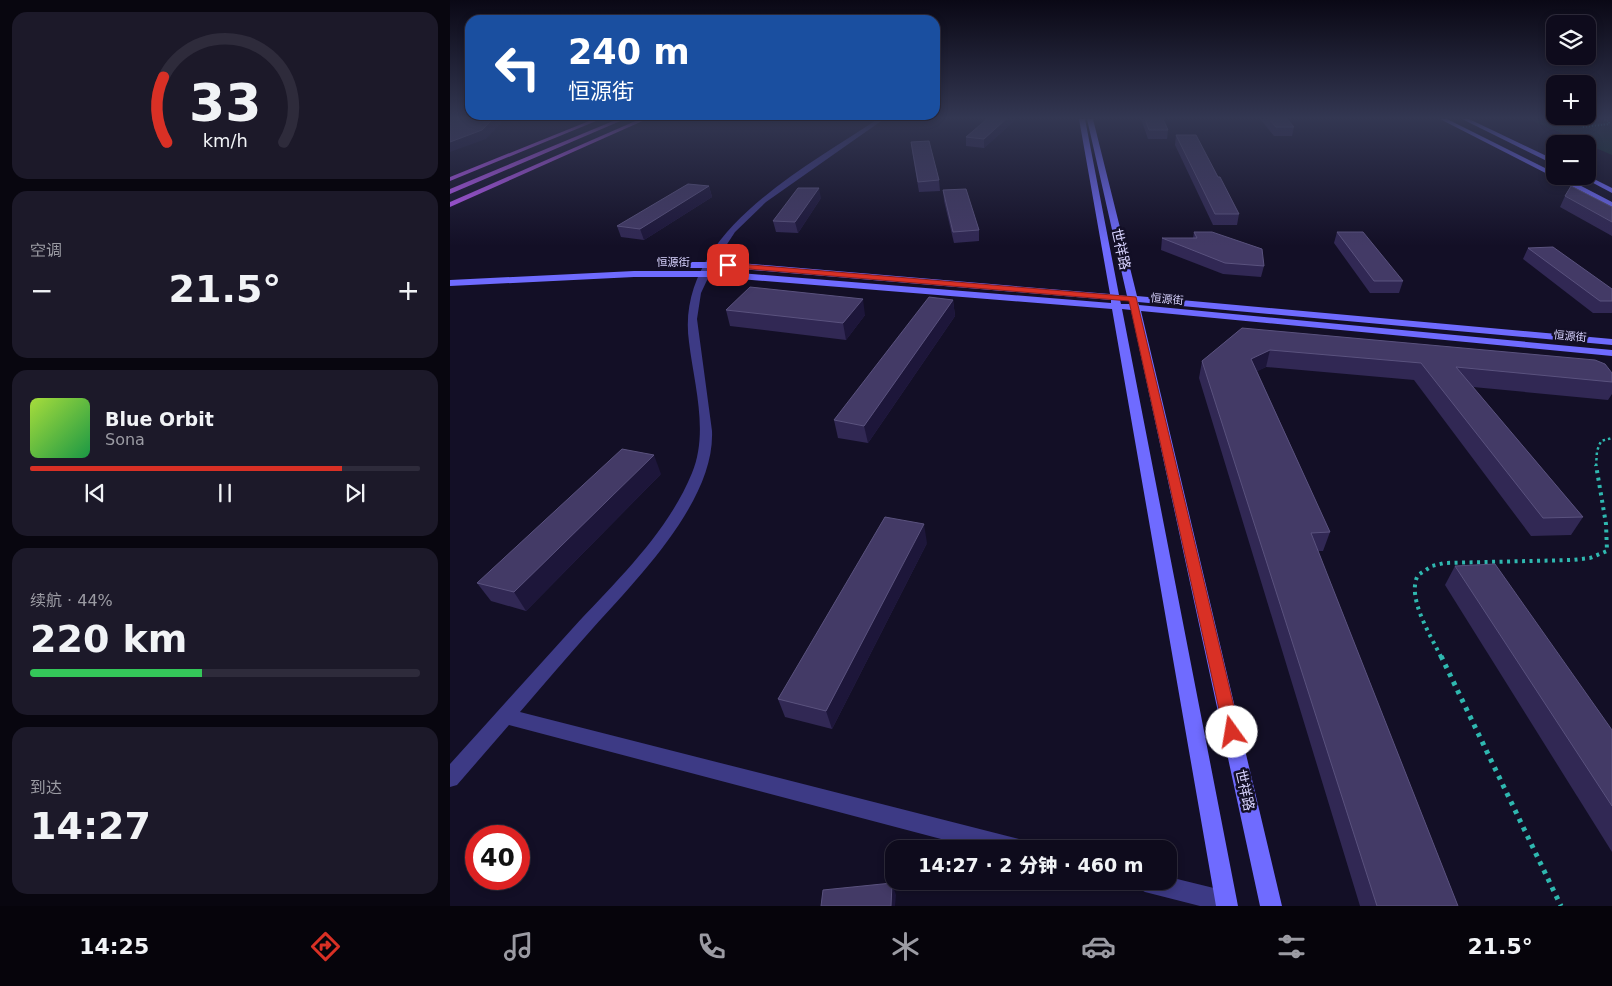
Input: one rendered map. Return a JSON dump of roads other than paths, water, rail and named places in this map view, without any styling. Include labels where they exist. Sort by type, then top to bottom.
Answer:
[{"type":"main road","points":[[450,179],[494,161]]},
{"type":"main road","points":[[450,192],[522,161]]},
{"type":"main road","points":[[450,205],[549,161]]},
{"type":"main road","name":"世祥路","points":[[1090,161],[1227,904]]},
{"type":"main road","name":"世祥路","points":[[1100,161],[1272,906]]},
{"type":"main road","points":[[1527,161],[1546,171]]},
{"type":"main road","points":[[1596,183],[1612,191]]},
{"type":"main road","points":[[1573,185],[1612,205]]},
{"type":"main road","name":"恒源街","points":[[450,275],[653,266],[1612,342]]},
{"type":"main road","name":"恒源街","points":[[450,283],[708,270]]},
{"type":"main road","name":"恒源街","points":[[1134,303],[1612,352]]},
{"type":"street","points":[[450,778],[633,571],[665,533],[687,499],[698,474],[706,444],[702,396],[692,323],[694,296],[727,236],[746,214],[819,161]]},
{"type":"street","points":[[505,716],[984,840]]},
{"type":"street","points":[[1177,890],[1227,904]]}]
